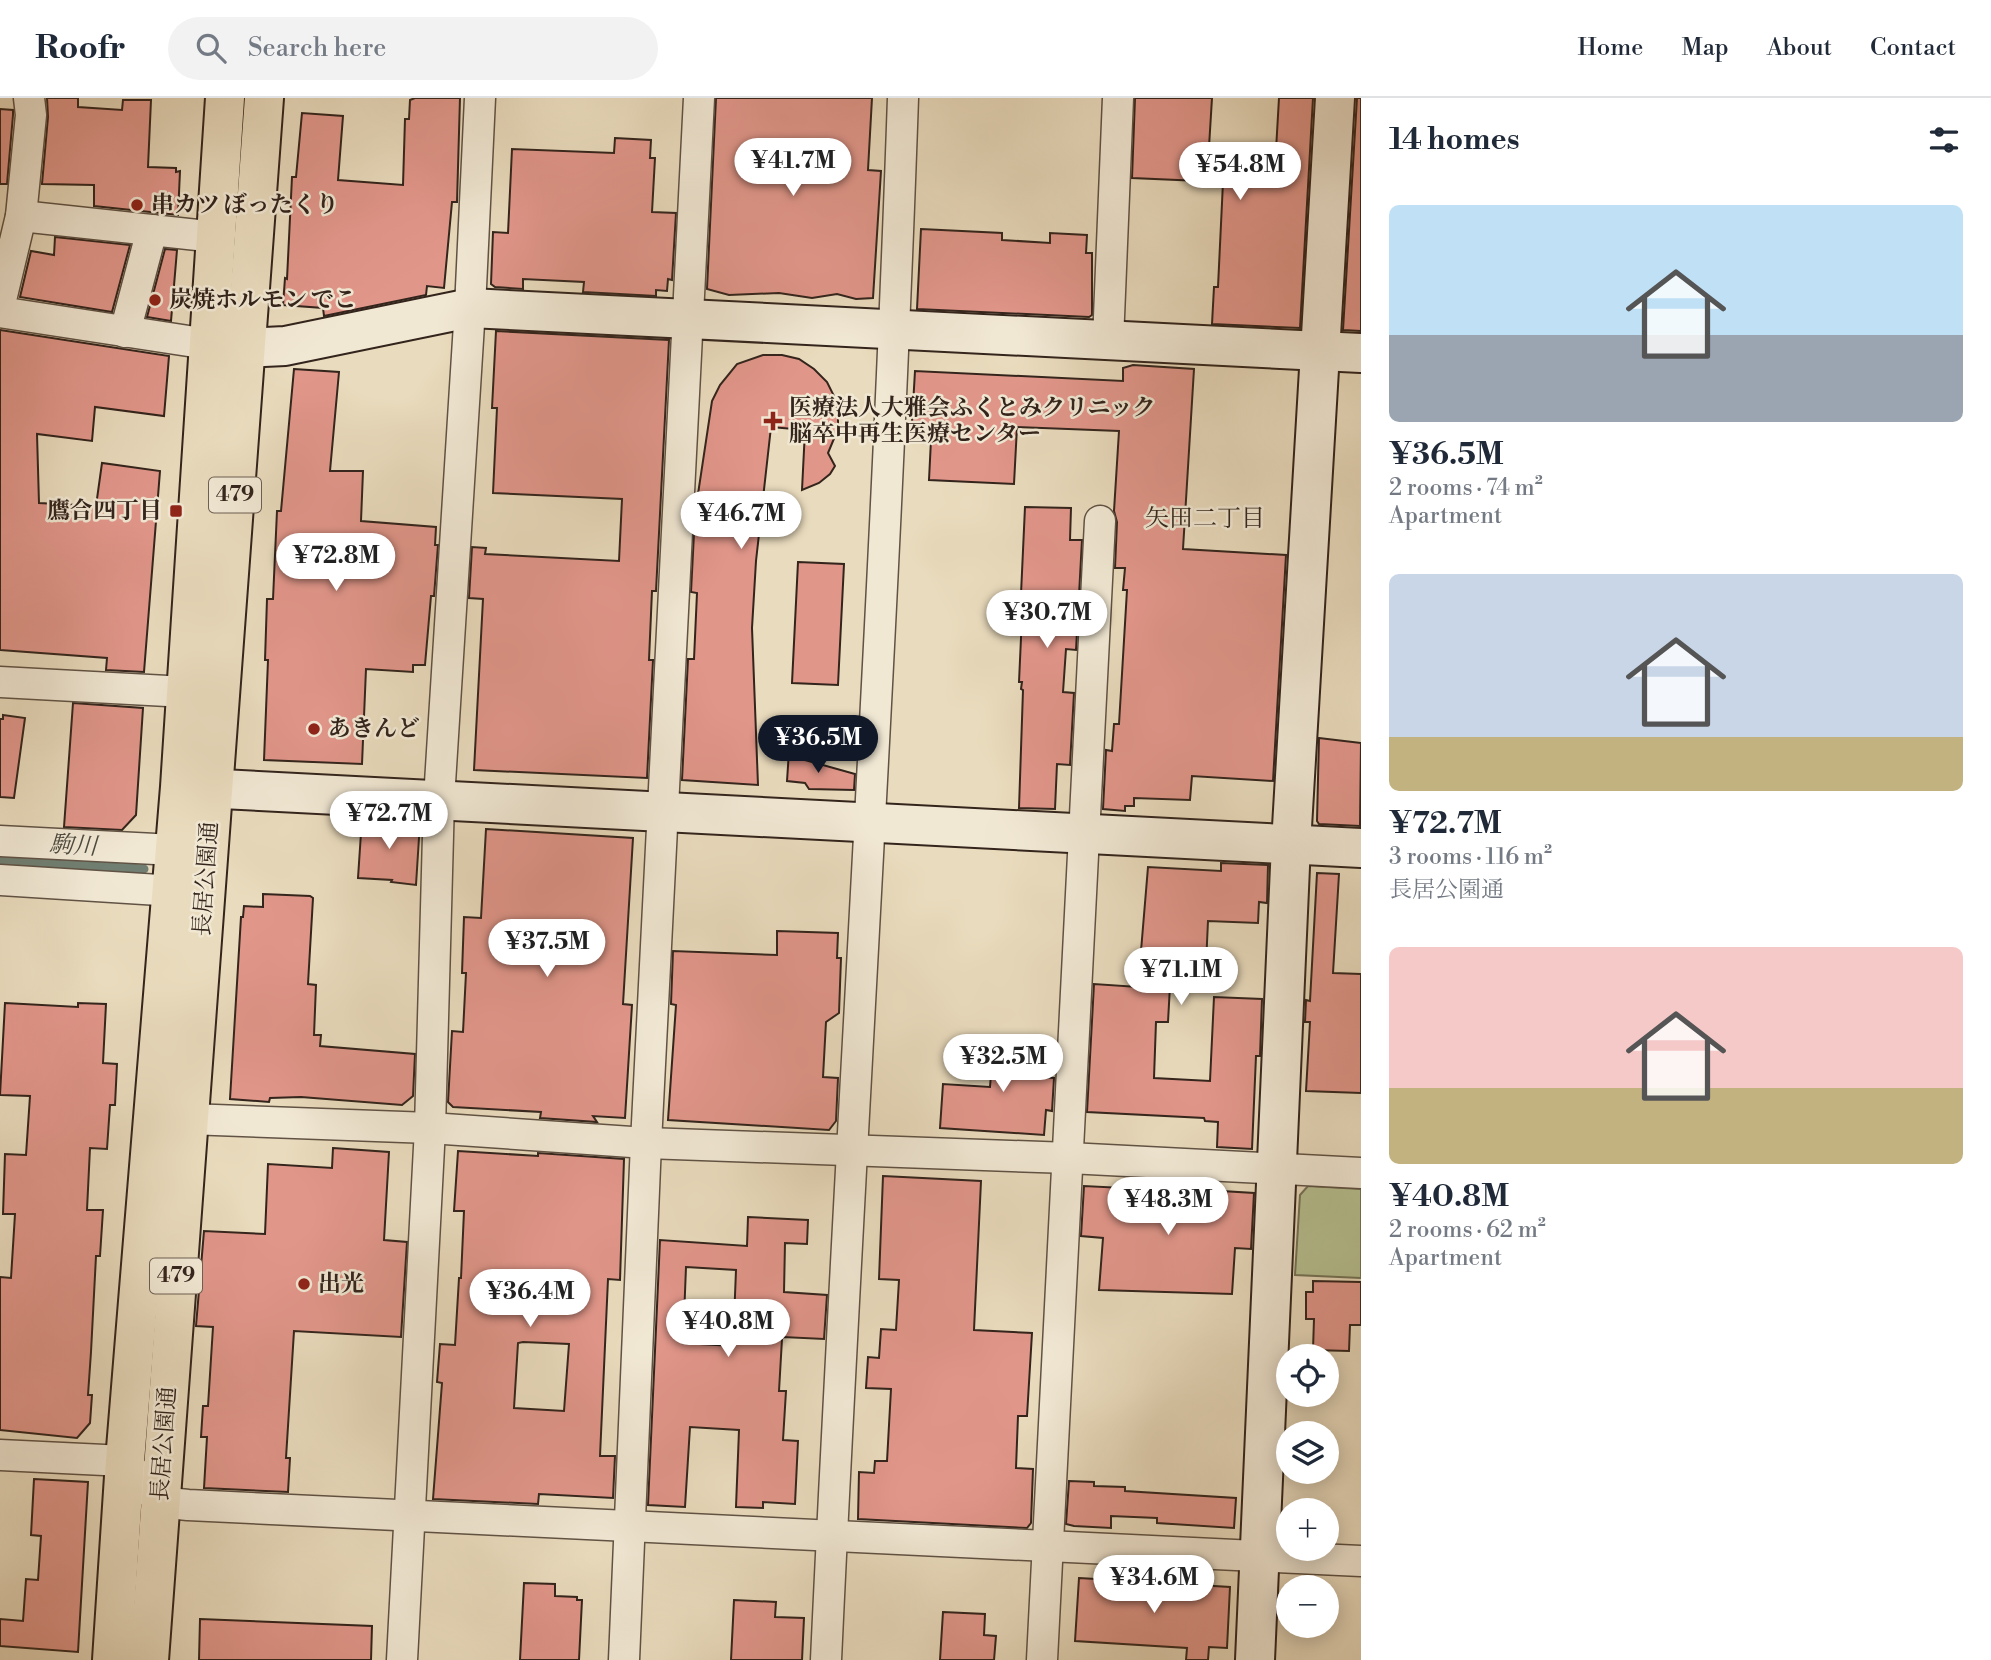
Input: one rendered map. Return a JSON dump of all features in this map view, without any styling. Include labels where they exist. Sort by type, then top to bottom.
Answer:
[{"type":"highway","name":"長居公園通","points":[[197,787],[187,691],[225,98]]},
{"type":"highway","name":"長居公園通","points":[[112,1660],[125,1461],[246,348],[264,98]]},
{"type":"highway","name":"長居公園通","points":[[149,1660],[188,1119],[189,891]]},
{"type":"street","points":[[0,304],[21,216],[31,116],[29,98]]},
{"type":"street","points":[[402,1660],[430,1128],[439,799],[470,308],[480,98]]},
{"type":"street","points":[[624,1660],[646,1143],[699,98]]},
{"type":"street","points":[[826,1660],[871,824],[895,330],[903,98]]},
{"type":"street","points":[[1108,341],[1118,98]]},
{"type":"street","points":[[1255,1660],[1291,845],[1335,98]]},
{"type":"street","points":[[21,216],[216,237]]},
{"type":"street","points":[[125,332],[152,230]]},
{"type":"street","points":[[0,312],[246,348],[285,346],[470,308],[1361,353]]},
{"type":"street","points":[[1042,1660],[1100,521]]},
{"type":"street","points":[[0,682],[187,691]]},
{"type":"street","points":[[197,787],[663,814],[1361,848]]},
{"type":"street","points":[[0,841],[192,850]]},
{"type":"street","points":[[0,880],[189,891]]},
{"type":"street","points":[[188,1119],[430,1128],[646,1143],[1069,1158],[1361,1173]]},
{"type":"street","points":[[0,1455],[125,1461],[159,1502],[1361,1561]]},
{"type":"green space","points":[[1308,1186],[1361,1189],[1361,1278],[1295,1275],[1300,1195]]},
{"type":"building","points":[[47,98],[78,98],[78,107],[122,110],[123,100],[151,100],[148,167],[176,168],[176,172],[180,171],[178,215],[94,206],[94,185],[42,184],[48,117]]},
{"type":"building","points":[[460,98],[457,202],[452,202],[444,288],[427,286],[426,295],[324,316],[323,308],[283,305],[285,278],[287,279],[292,177],[296,177],[302,113],[343,116],[338,180],[403,185],[405,119],[409,119],[410,100]]},
{"type":"building","points":[[716,98],[872,98],[868,170],[881,171],[873,298],[856,299],[837,294],[812,298],[779,293],[729,295],[707,289]]},
{"type":"building","points":[[1135,98],[1212,98],[1209,147],[1276,150],[1279,98],[1313,98],[1300,328],[1212,324],[1214,287],[1218,287],[1223,182],[1132,178]]},
{"type":"building","points":[[1357,98],[1361,98],[1361,331],[1343,330]]},
{"type":"building","points":[[0,109],[13,110],[7,184],[0,184]]},
{"type":"building","points":[[615,138],[651,140],[650,158],[655,158],[652,212],[676,213],[672,280],[668,279],[667,291],[656,290],[656,296],[583,292],[584,282],[523,279],[523,289],[495,287],[491,284],[493,232],[508,233],[512,149],[614,153]]},
{"type":"building","points":[[921,229],[1002,233],[1002,240],[1050,243],[1050,233],[1087,235],[1086,253],[1092,253],[1092,315],[1089,317],[917,309]]},
{"type":"building","points":[[55,237],[130,245],[112,312],[20,297],[31,251],[54,255]]},
{"type":"building","points":[[165,249],[177,250],[171,321],[147,317]]},
{"type":"building","points":[[0,330],[169,356],[164,416],[95,407],[92,441],[37,434],[39,503],[96,506],[102,463],[160,471],[144,672],[106,670],[107,658],[0,650]]},
{"type":"building","points":[[496,331],[669,340],[656,591],[652,591],[649,660],[653,660],[647,778],[474,770],[483,599],[469,598],[472,547],[486,548],[485,554],[619,561],[622,499],[493,493],[497,408],[492,408]]},
{"type":"building","points":[[763,355],[799,359],[827,382],[838,412],[838,429],[828,453],[835,466],[819,483],[802,490],[805,430],[771,427],[756,561],[752,628],[758,785],[682,780],[688,659],[694,659],[697,593],[691,592],[695,514],[712,401],[720,385],[737,364]]},
{"type":"building","points":[[1133,365],[1194,369],[1183,549],[1286,555],[1273,781],[1192,776],[1190,800],[1134,798],[1134,806],[1125,806],[1125,811],[1103,809],[1106,750],[1112,751],[1114,724],[1119,724],[1127,590],[1123,590],[1125,568],[1115,568],[1117,522],[1114,511],[1119,431],[1017,427],[1014,484],[929,480],[931,440],[911,439],[915,371],[1123,381],[1123,368]]},
{"type":"building","points":[[294,369],[339,372],[330,471],[363,471],[361,521],[436,527],[435,545],[438,545],[434,596],[431,596],[425,665],[413,665],[413,672],[366,669],[362,764],[264,760],[268,660],[265,660],[267,599],[273,599],[277,511],[281,511]]},
{"type":"building","points":[[1025,507],[1071,508],[1070,540],[1082,540],[1076,650],[1066,649],[1063,692],[1074,693],[1070,765],[1057,764],[1055,809],[1019,808],[1023,690],[1022,682],[1019,682]]},
{"type":"building","points":[[798,562],[844,564],[838,685],[792,683]]},
{"type":"building","points":[[73,703],[143,708],[136,815],[122,830],[64,827]]},
{"type":"building","points":[[3,715],[25,718],[14,798],[0,797],[0,719],[3,719]]},
{"type":"building","points":[[1319,738],[1361,743],[1360,826],[1319,824],[1317,821]]},
{"type":"building","points":[[789,751],[805,760],[855,774],[854,790],[809,789],[805,783],[787,781]]},
{"type":"building","points":[[362,818],[420,822],[416,885],[358,878]]},
{"type":"building","points":[[486,829],[633,838],[623,1004],[632,1005],[625,1118],[593,1116],[597,1122],[540,1118],[541,1112],[453,1107],[448,1102],[452,1031],[463,1032],[466,973],[462,973],[464,917],[481,918]]},
{"type":"building","points":[[1221,863],[1268,865],[1267,903],[1259,902],[1258,923],[1208,921],[1205,986],[1170,986],[1168,1022],[1156,1022],[1154,1078],[1210,1081],[1214,997],[1262,999],[1260,1056],[1256,1056],[1252,1149],[1217,1147],[1218,1122],[1205,1121],[1204,1118],[1087,1112],[1094,984],[1138,987],[1148,867],[1221,871]]},
{"type":"building","points":[[1317,873],[1339,874],[1333,973],[1361,974],[1361,1093],[1306,1091],[1310,1022],[1305,1022],[1306,1000],[1310,1001]]},
{"type":"building","points":[[263,894],[313,898],[308,984],[316,985],[314,1035],[321,1035],[320,1046],[415,1054],[413,1096],[402,1105],[301,1097],[270,1098],[269,1102],[230,1099],[241,917],[244,906],[263,907]]},
{"type":"building","points":[[777,931],[838,933],[837,958],[841,958],[839,1013],[826,1022],[823,1077],[838,1078],[836,1121],[829,1130],[668,1120],[676,1005],[671,1004],[673,951],[777,955]]},
{"type":"building","points":[[5,1003],[78,1007],[78,1003],[106,1004],[103,1063],[117,1064],[115,1105],[110,1105],[107,1149],[90,1148],[87,1210],[103,1210],[100,1256],[96,1256],[88,1395],[92,1395],[90,1423],[77,1438],[0,1430],[0,1277],[11,1278],[15,1214],[3,1214],[5,1154],[26,1155],[30,1096],[0,1095]]},
{"type":"building","points":[[994,1037],[1042,1040],[1039,1077],[1054,1078],[1052,1111],[1046,1110],[1044,1135],[940,1128],[943,1084],[990,1087]]},
{"type":"building","points":[[333,1148],[389,1152],[384,1240],[407,1242],[401,1337],[294,1331],[286,1458],[290,1458],[288,1492],[204,1488],[207,1437],[201,1437],[203,1406],[208,1406],[213,1327],[196,1326],[204,1231],[265,1234],[268,1164],[332,1168]]},
{"type":"building","points":[[458,1151],[624,1159],[620,1280],[608,1279],[600,1456],[615,1456],[613,1498],[539,1494],[538,1504],[433,1499],[442,1383],[437,1382],[440,1344],[455,1345],[461,1278],[464,1211],[454,1211]],"holes":[[[518,1343],[569,1344],[564,1411],[514,1408]]]},
{"type":"building","points":[[883,1176],[981,1181],[974,1330],[1032,1333],[1027,1416],[1018,1416],[1016,1468],[1033,1469],[1031,1523],[1027,1528],[858,1519],[859,1472],[874,1473],[875,1461],[887,1461],[891,1389],[866,1388],[868,1357],[879,1358],[881,1329],[896,1330],[899,1280],[879,1279]]},
{"type":"building","points":[[1123,1185],[1254,1193],[1251,1249],[1235,1248],[1232,1294],[1099,1290],[1103,1238],[1081,1236],[1084,1186],[1123,1188]]},
{"type":"building","points":[[748,1217],[808,1220],[807,1244],[785,1243],[784,1292],[827,1295],[824,1339],[782,1339],[779,1391],[786,1391],[783,1440],[798,1441],[795,1504],[763,1502],[763,1508],[736,1507],[739,1430],[690,1427],[685,1507],[648,1505],[660,1240],[747,1246]],"holes":[[[686,1267],[736,1270],[733,1346],[683,1343]]]},
{"type":"building","points":[[1313,1281],[1361,1282],[1361,1325],[1350,1325],[1349,1351],[1339,1351],[1339,1344],[1313,1344],[1314,1319],[1306,1319],[1306,1292],[1313,1292]]},
{"type":"building","points":[[34,1479],[88,1482],[78,1652],[0,1646],[0,1619],[23,1621],[26,1579],[38,1580],[41,1536],[31,1535]]},
{"type":"building","points":[[1069,1481],[1094,1482],[1094,1486],[1125,1487],[1125,1491],[1236,1498],[1234,1528],[1157,1523],[1157,1518],[1111,1516],[1111,1528],[1066,1524]]},
{"type":"building","points":[[1079,1578],[1230,1587],[1227,1648],[1209,1647],[1208,1660],[1186,1660],[1187,1648],[1075,1641]]},
{"type":"building","points":[[524,1583],[555,1584],[555,1596],[577,1597],[577,1600],[582,1600],[579,1660],[520,1660]]},
{"type":"building","points":[[734,1600],[776,1602],[775,1617],[804,1618],[802,1660],[731,1660]]},
{"type":"building","points":[[943,1612],[985,1614],[984,1635],[996,1636],[994,1660],[940,1660]]},
{"type":"building","points":[[200,1619],[372,1626],[371,1660],[199,1660]]},
{"type":"waterway","name":"駒川","points":[[0,861],[144,869]]},
{"type":"place","name":"串カツ ぼったくり","points":[[137,205]]},
{"type":"place","name":"炭焼ホルモン でこ","points":[[155,300]]},
{"type":"place","name":"医療法人大雅会ふくとみクリニック 脳卒中再生医療センター","points":[[773,421]]},
{"type":"place","name":"鷹合四丁目","points":[[176,511]]},
{"type":"place","name":"あきんど","points":[[314,729]]},
{"type":"place","name":"出光","points":[[304,1284]]},
{"type":"district","name":"矢田二丁目","points":[[1205,519]]}]
